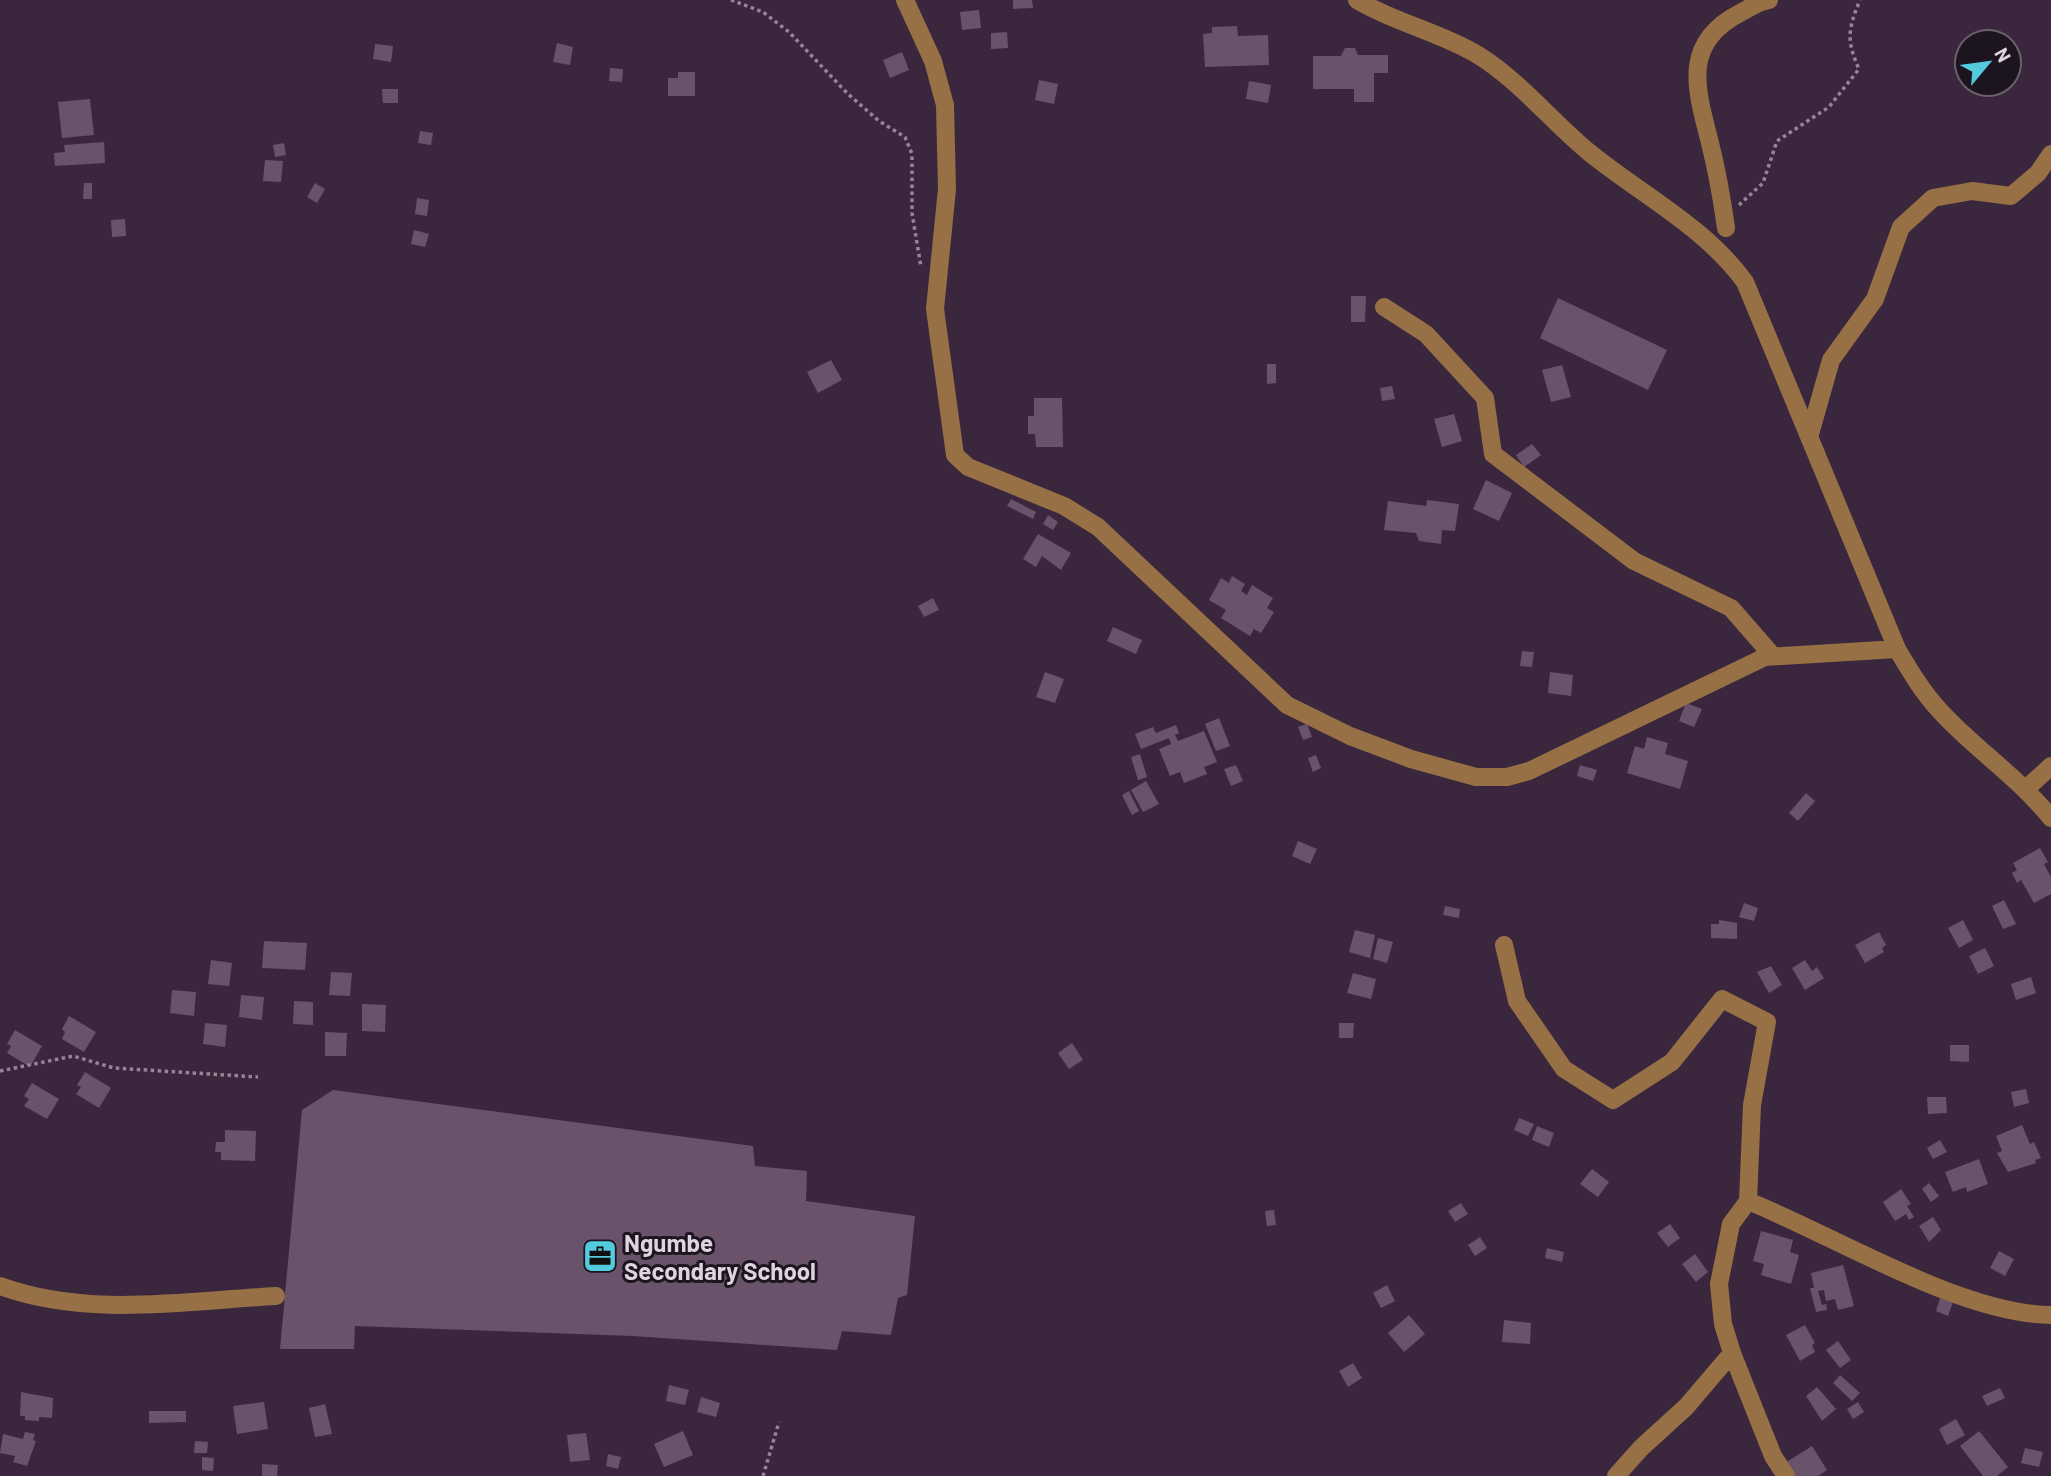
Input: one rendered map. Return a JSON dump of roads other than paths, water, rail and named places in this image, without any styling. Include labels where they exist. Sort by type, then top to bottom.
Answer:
[{"type":"street","points":[[905,0],[933,61],[945,104],[946,212],[935,309],[955,455],[962,463],[1064,506],[1098,527],[1287,705],[1350,736],[1411,759],[1476,777],[1507,777],[1529,771],[1772,655],[1897,649]]},
{"type":"street","points":[[1357,0],[1478,56],[1515,84],[1590,153],[1719,252],[1745,282],[1897,649],[1914,678],[1941,713],[2027,788],[2051,818]]},
{"type":"street","points":[[1726,228],[1710,141],[1698,105],[1696,80],[1700,56],[1714,31],[1730,18],[1769,0]]},
{"type":"street","points":[[1810,434],[1831,360],[1875,299],[1901,227],[1933,198],[1972,191],[2011,196],[2038,173],[2051,154]]},
{"type":"street","points":[[1384,307],[1426,334],[1485,398],[1493,454],[1634,561],[1731,608],[1772,655]]},
{"type":"street","points":[[2027,788],[2051,766]]},
{"type":"street","points":[[1504,945],[1517,1001],[1564,1069],[1613,1100],[1672,1062],[1723,999],[1767,1022],[1752,1105],[1748,1201],[1731,1224],[1719,1284],[1723,1324],[1732,1353],[1773,1456],[1786,1476]]},
{"type":"street","points":[[1748,1201],[1939,1287],[2023,1314],[2051,1315]]},
{"type":"street","points":[[0,1286],[66,1303],[107,1305],[276,1296]]},
{"type":"street","points":[[1616,1476],[1641,1448],[1686,1407],[1732,1353]]},
{"type":"place","name":"Ngumbe Secondary School","points":[[600,1256]]}]
